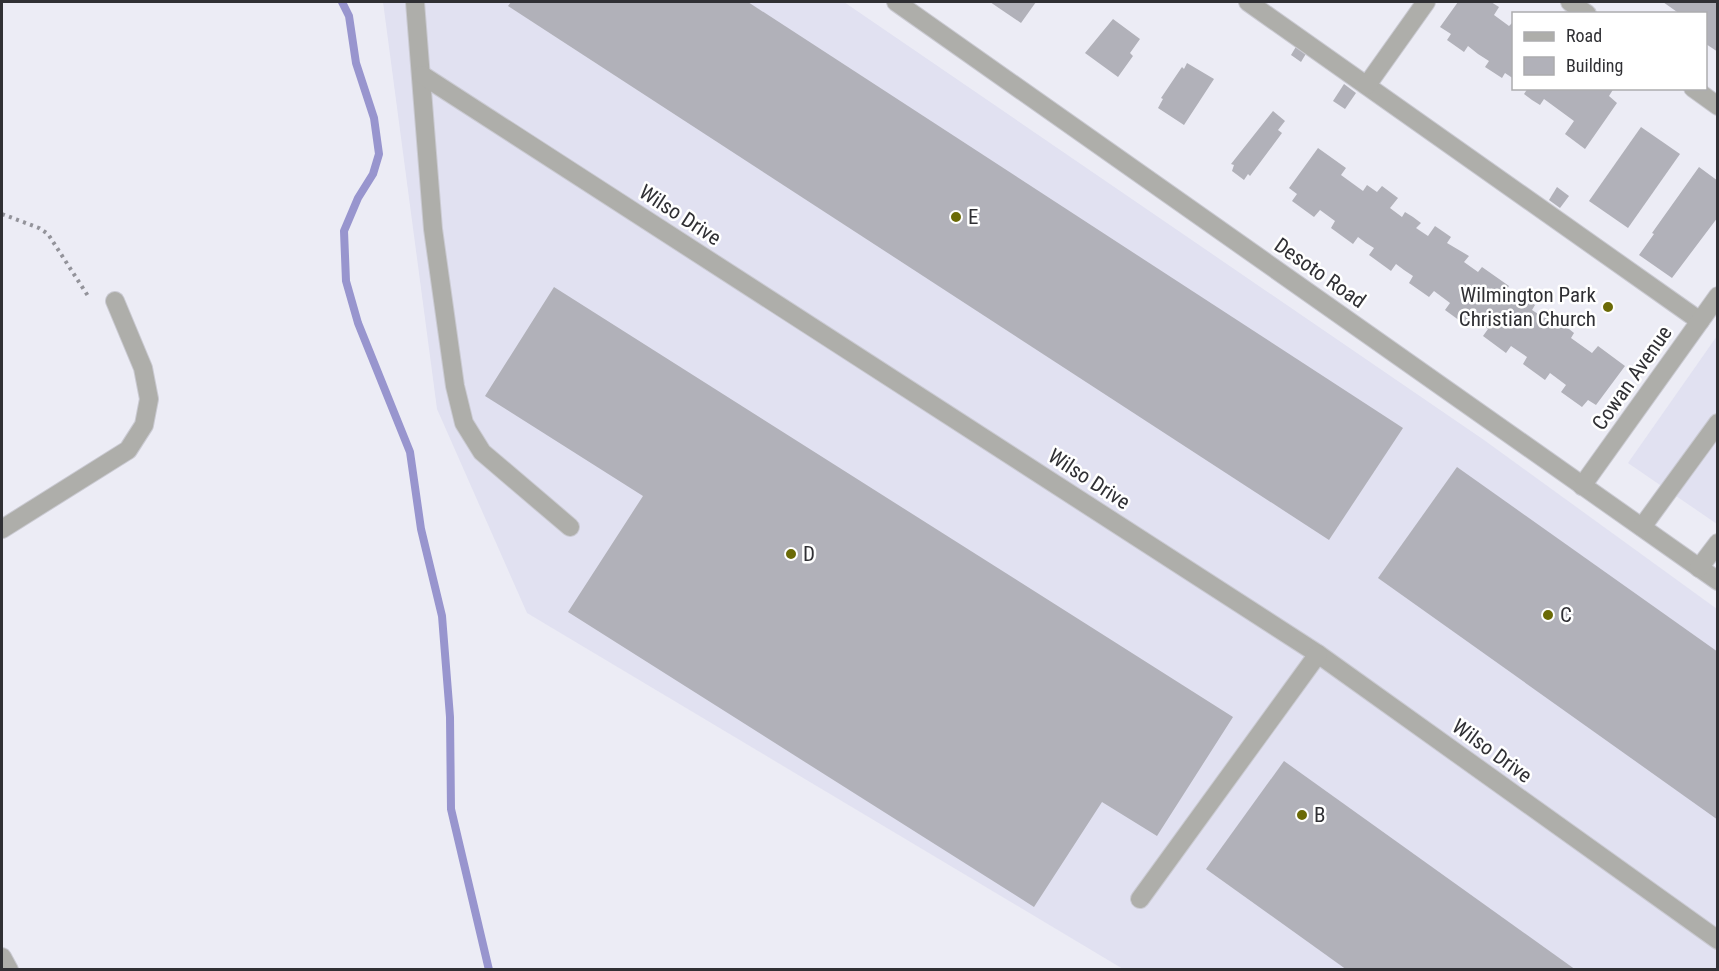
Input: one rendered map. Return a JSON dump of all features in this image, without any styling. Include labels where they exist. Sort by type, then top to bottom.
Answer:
[{"type":"street","points":[[415,2],[433,229],[455,386],[464,423],[482,452],[570,527]]},
{"type":"street","name":"Desoto Road","points":[[896,2],[1718,581]]},
{"type":"street","points":[[1248,2],[1700,321]]},
{"type":"street","points":[[1367,85],[1426,2]]},
{"type":"street","points":[[1570,2],[1584,12]]},
{"type":"street","name":"Wilso Drive","points":[[422,75],[1318,654],[1718,940]]},
{"type":"street","points":[[1696,90],[1718,106]]},
{"type":"street","name":"Cowan Avenue","points":[[1582,486],[1718,296]]},
{"type":"street","points":[[2,529],[128,450],[144,425],[150,399],[143,368],[115,301]]},
{"type":"street","points":[[1642,527],[1718,423]]},
{"type":"street","points":[[1700,568],[1718,543]]},
{"type":"street","points":[[1140,899],[1318,654]]},
{"type":"street","points":[[2,957],[9,969]]},
{"type":"path","points":[[2,214],[39,228],[48,234],[88,297]]},
{"type":"shaded area","points":[[383,2],[844,2],[1484,440],[1717,609],[1717,969],[1123,969],[527,613],[437,409]]},
{"type":"shaded area","points":[[1717,336],[1717,524],[1628,463]]},
{"type":"building","name":"E","points":[[511,2],[748,2],[1403,428],[1329,540],[508,6]]},
{"type":"building","points":[[990,2],[1036,2],[1021,23]]},
{"type":"building","points":[[1458,2],[1491,2],[1499,7],[1494,15],[1509,26],[1512,23],[1512,78],[1505,73],[1502,78],[1485,67],[1489,61],[1468,46],[1464,52],[1447,40],[1451,34],[1440,27]]},
{"type":"building","points":[[1663,2],[1718,2],[1718,52],[1707,45],[1707,12],[1677,12]]},
{"type":"building","points":[[1113,19],[1140,39],[1130,53],[1133,56],[1118,77],[1085,53]]},
{"type":"building","points":[[1297,45],[1307,52],[1301,62],[1291,55]]},
{"type":"building","points":[[1187,63],[1214,79],[1184,125],[1158,108],[1163,99],[1161,98]]},
{"type":"building","points":[[1344,84],[1356,93],[1345,109],[1333,101]]},
{"type":"building","points":[[1527,90],[1613,90],[1609,96],[1617,103],[1585,149],[1565,134],[1574,121],[1544,99],[1540,105],[1524,94]]},
{"type":"building","points":[[1273,111],[1285,121],[1278,130],[1282,133],[1250,176],[1248,174],[1244,180],[1232,171],[1234,165],[1231,164]]},
{"type":"building","points":[[1641,127],[1680,154],[1628,228],[1589,201]]},
{"type":"building","points":[[1318,148],[1346,168],[1341,175],[1363,191],[1367,185],[1377,192],[1382,186],[1398,198],[1390,208],[1402,217],[1405,212],[1421,223],[1416,228],[1428,236],[1435,226],[1451,237],[1447,243],[1469,256],[1464,262],[1478,272],[1482,267],[1509,286],[1505,291],[1516,299],[1520,295],[1535,305],[1532,310],[1544,318],[1549,313],[1574,333],[1571,338],[1592,353],[1598,346],[1625,366],[1596,405],[1588,400],[1582,407],[1561,392],[1566,385],[1550,373],[1545,380],[1523,364],[1527,357],[1511,346],[1506,353],[1483,336],[1488,329],[1473,318],[1467,326],[1445,310],[1450,303],[1434,291],[1429,297],[1409,283],[1413,276],[1396,264],[1391,271],[1369,255],[1374,248],[1358,237],[1353,244],[1331,228],[1335,221],[1320,210],[1314,217],[1292,201],[1297,194],[1289,188]]},
{"type":"building","points":[[1699,167],[1718,181],[1718,217],[1672,278],[1639,255]]},
{"type":"building","points":[[1557,187],[1569,196],[1560,208],[1549,200]]},
{"type":"building","name":"D","points":[[554,287],[1233,717],[1157,836],[1102,802],[1034,907],[568,612],[643,496],[485,396]]},
{"type":"building","name":"C","points":[[1457,467],[1718,652],[1718,820],[1378,578]]},
{"type":"building","name":"B","points":[[1284,761],[1576,970],[1347,970],[1206,869]]},
{"type":"waterway","points":[[342,2],[349,16],[356,63],[374,118],[379,154],[373,174],[358,198],[344,231],[346,281],[358,323],[410,452],[421,529],[442,616],[450,717],[451,809],[489,970]]},
{"type":"place","name":"E","points":[[956,217]]},
{"type":"place","name":"Wilmington Park Christian Church","points":[[1608,307]]},
{"type":"place","name":"D","points":[[791,554]]},
{"type":"place","name":"C","points":[[1548,615]]},
{"type":"place","name":"B","points":[[1302,815]]}]
